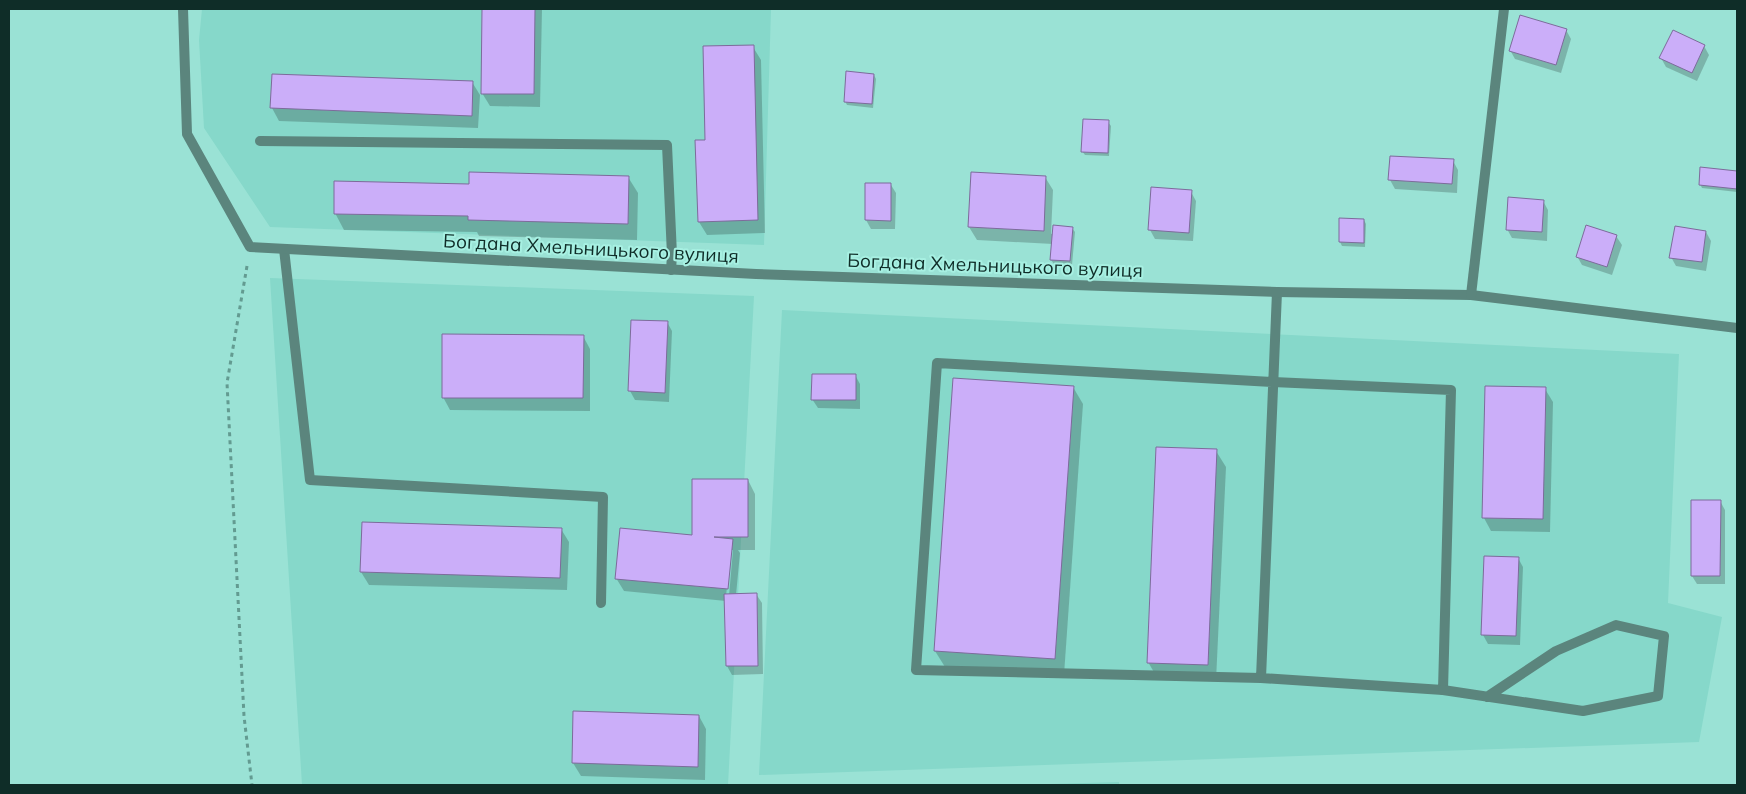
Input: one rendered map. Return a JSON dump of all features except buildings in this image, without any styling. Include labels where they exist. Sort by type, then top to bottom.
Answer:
[{"type":"street","points":[[183,9],[187,134],[250,247]]},
{"type":"street","points":[[1471,295],[1504,9]]},
{"type":"street","points":[[260,141],[667,145],[671,270]]},
{"type":"street","name":"Богдана Хмельницького вулиця","points":[[250,247],[756,274],[1277,292],[1471,295],[1737,328]]},
{"type":"street","points":[[284,249],[310,480],[603,497],[601,603]]},
{"type":"street","points":[[1261,678],[1277,292]]},
{"type":"street","points":[[1443,690],[1451,390],[937,363],[916,670],[1261,678],[1443,690],[1487,697],[1584,711],[1658,696],[1664,636],[1616,625],[1556,652],[1487,697]]},
{"type":"path","points":[[250,247],[227,383],[244,716],[252,785]]},
{"type":"shaded area","points":[[202,9],[771,9],[764,245],[270,227],[204,128],[199,40]]},
{"type":"shaded area","points":[[270,278],[754,296],[728,785],[302,785]]},
{"type":"shaded area","points":[[782,310],[1679,354],[1668,603],[1722,617],[1699,742],[759,775]]},
{"type":"shaded area","points":[[1119,782],[1119,785],[1012,785]]}]
